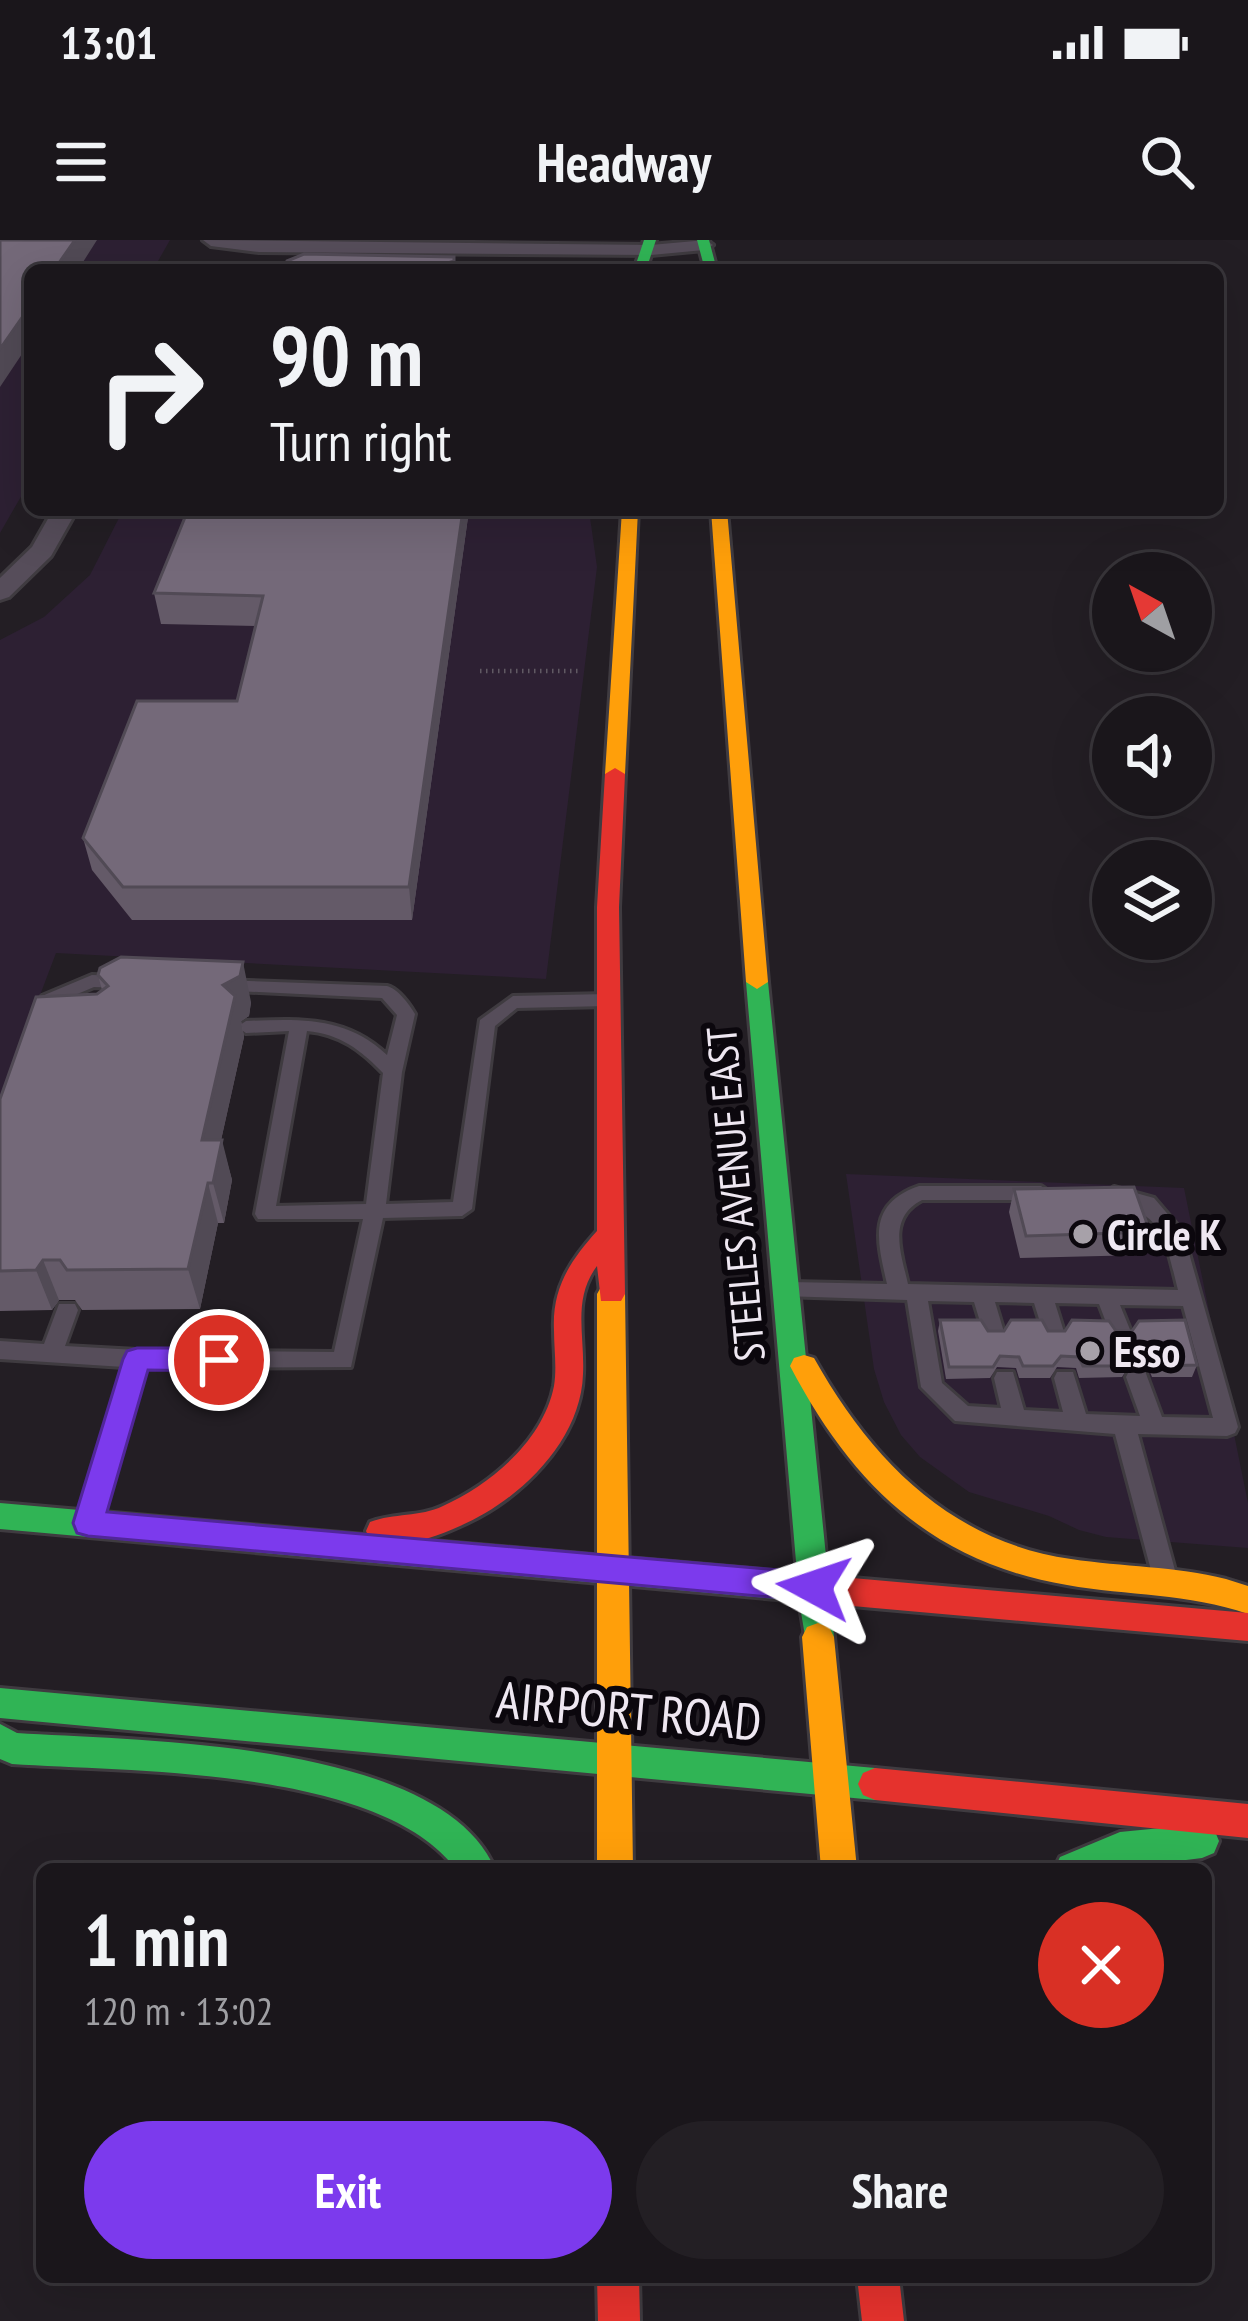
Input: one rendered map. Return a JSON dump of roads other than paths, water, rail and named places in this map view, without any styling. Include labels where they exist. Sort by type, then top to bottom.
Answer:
[{"type":"main road","points":[[615,1863],[608,907],[630,516]]},
{"type":"main road","name":"STEELES AVENUE EAST","points":[[719,516],[737,766],[838,1863]]},
{"type":"main road","points":[[244,1535],[430,1525],[466,1508],[524,1463],[560,1417],[568,1389],[572,1283],[611,1233]]},
{"type":"main road","points":[[790,1332],[826,1412],[852,1452],[877,1478],[980,1552],[1021,1564],[1215,1584],[1248,1600]]},
{"type":"main road","points":[[0,1516],[1248,1627]]},
{"type":"main road","name":"AIRPORT ROAD","points":[[0,1702],[615,1757],[1248,1821]]},
{"type":"main road","points":[[0,1740],[12,1748],[318,1780],[385,1798],[447,1834],[472,1863]]},
{"type":"main road","points":[[1086,1863],[1120,1849],[1248,1837]]},
{"type":"main road","points":[[618,2283],[619,2321]]},
{"type":"main road","points":[[879,2283],[883,2321]]},
{"type":"street","points":[[210,243],[706,252]]},
{"type":"street","points":[[0,592],[43,550],[61,516]]},
{"type":"lane","points":[[62,1026],[39,1026],[49,1000],[92,981],[137,982]]},
{"type":"lane","points":[[0,1350],[137,1359],[343,1361],[375,1210],[393,1072],[406,1014],[387,992],[206,985]]},
{"type":"lane","points":[[299,1026],[266,1214],[462,1209],[486,1024],[513,1002],[609,1000]]},
{"type":"lane","points":[[246,1027],[336,1026],[364,1041],[393,1072]]},
{"type":"lane","points":[[920,1192],[1132,1197],[1163,1215],[1173,1232],[1227,1426],[963,1415],[932,1387],[908,1293],[888,1230],[892,1209],[901,1199],[920,1192]]},
{"type":"lane","points":[[786,1290],[1192,1298]]},
{"type":"lane","points":[[982,1294],[993,1332]]},
{"type":"lane","points":[[1042,1295],[1053,1331]]},
{"type":"lane","points":[[1106,1296],[1120,1332]]},
{"type":"lane","points":[[51,1355],[68,1310]]},
{"type":"lane","points":[[88,1523],[137,1359]]},
{"type":"lane","points":[[1137,1377],[1154,1425]]},
{"type":"lane","points":[[1005,1378],[1015,1418]]},
{"type":"lane","points":[[1065,1378],[1077,1421]]},
{"type":"lane","points":[[1124,1425],[1165,1580]]},
{"type":"place","name":"Circle K","points":[[1083,1234]]},
{"type":"place","name":"Esso","points":[[1090,1351]]}]
